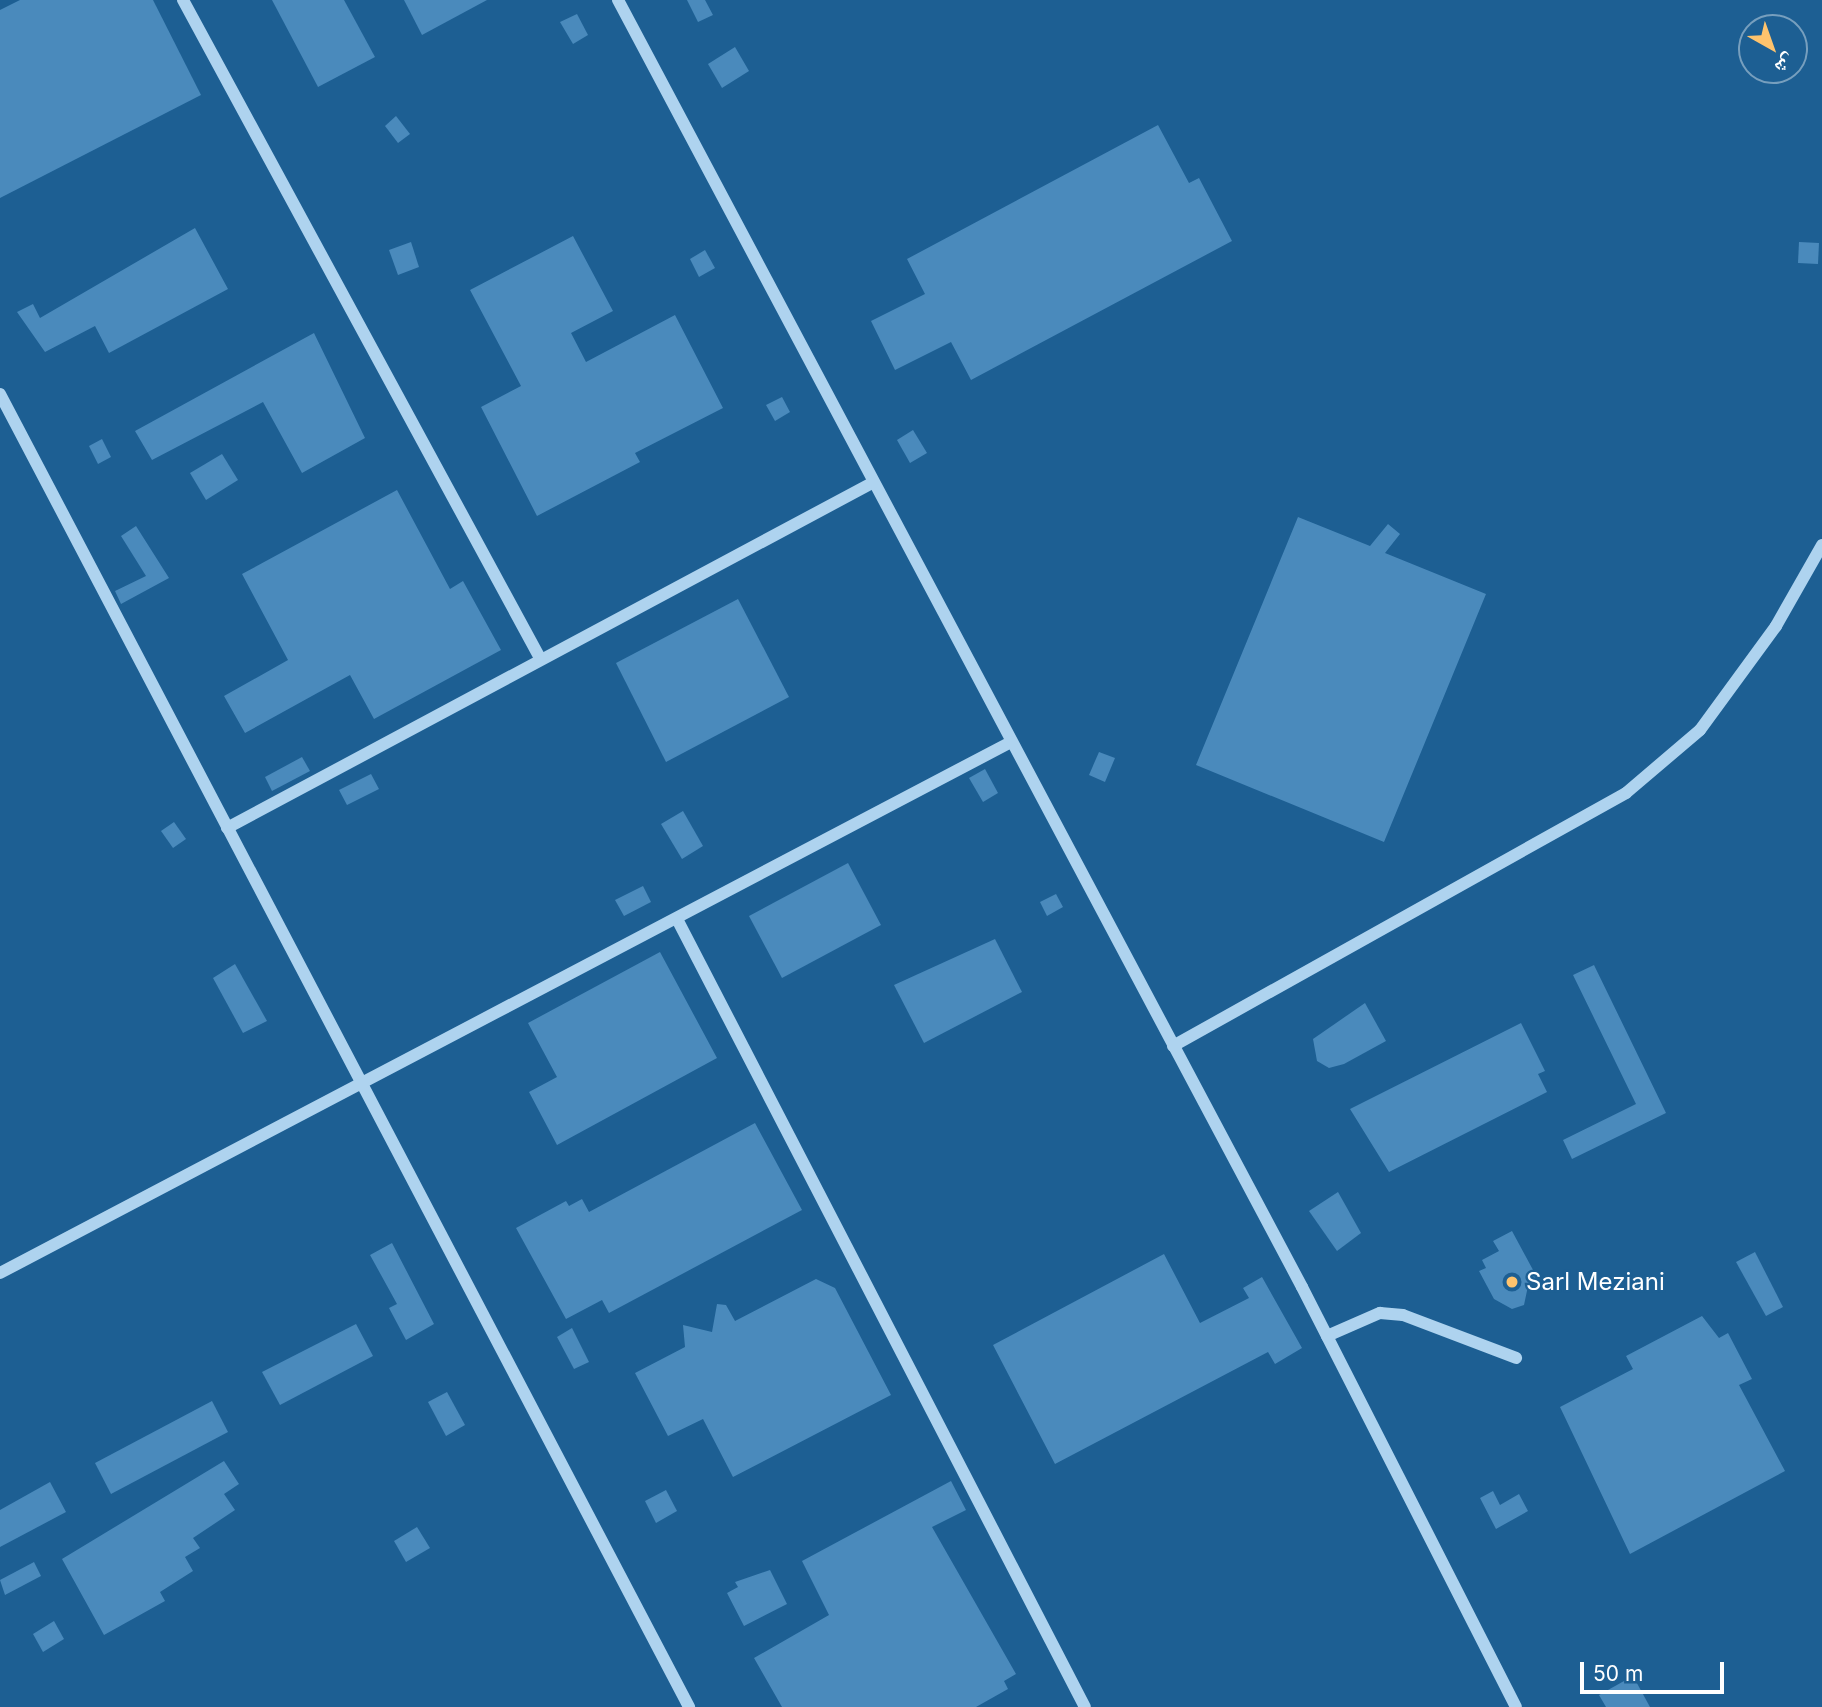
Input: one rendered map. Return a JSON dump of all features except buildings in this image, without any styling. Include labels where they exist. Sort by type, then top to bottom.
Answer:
[{"type":"street","points":[[183,0],[540,658]]},
{"type":"street","points":[[618,0],[1327,1336],[1516,1707]]},
{"type":"street","points":[[0,394],[690,1707]]},
{"type":"street","points":[[227,828],[540,658],[872,483]]},
{"type":"street","points":[[1173,1046],[1626,793],[1700,730],[1776,626],[1822,545]]},
{"type":"street","points":[[0,1273],[1011,742]]},
{"type":"street","points":[[677,919],[1085,1707]]},
{"type":"street","points":[[1327,1336],[1380,1313],[1391,1314],[1516,1359]]},
{"type":"place","name":"Sarl Meziani","points":[[1512,1282]]}]
